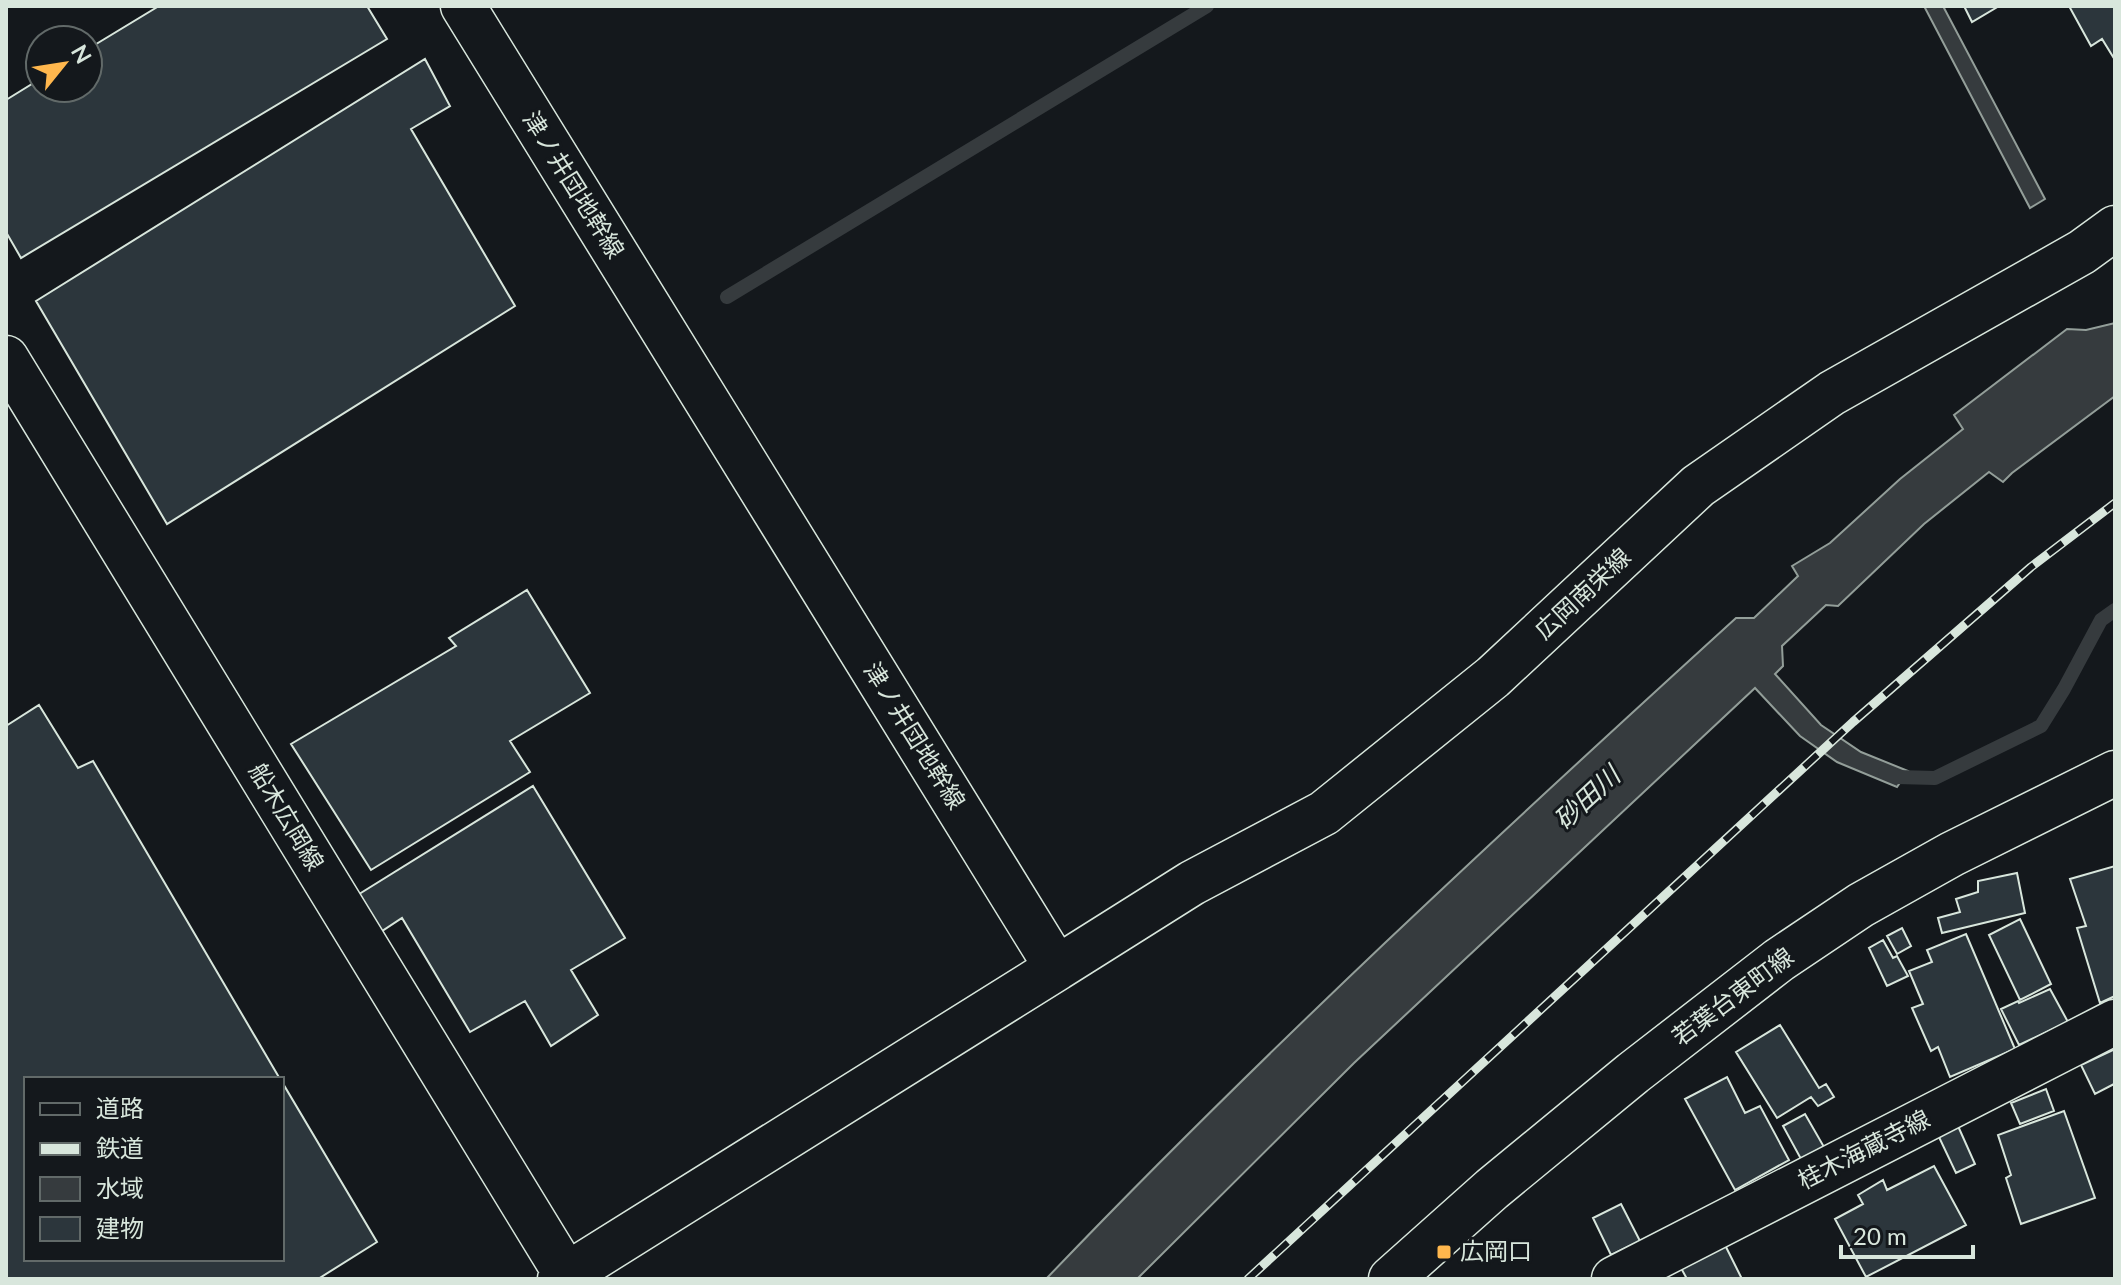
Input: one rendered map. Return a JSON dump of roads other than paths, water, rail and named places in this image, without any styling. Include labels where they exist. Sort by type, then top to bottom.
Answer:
[{"type":"street","name":"津ノ井団地幹線","points":[[463,6],[1057,968]]},
{"type":"street","name":"広岡南栄線","points":[[1057,968],[1192,883],[1324,813],[1493,677],[1710,477],[1832,393],[2082,252],[2115,228]]},
{"type":"street","name":"船木広岡線","points":[[6,358],[565,1278]]},
{"type":"street","name":"若葉台東町線","points":[[1391,1279],[1492,1189],[1621,1082],[1779,960],[1861,905],[1952,854],[2115,773]]},
{"type":"street","points":[[565,1278],[1057,968]]},
{"type":"street","name":"桂木海蔵寺線","points":[[1614,1279],[2115,1022]]},
{"type":"water","points":[[1924,6],[1943,6],[2045,199],[2030,208]]},
{"type":"water","name":"砂田川","points":[[2115,323],[2115,396],[2003,482],[1989,472],[1924,524],[1838,606],[1826,605],[1782,646],[1783,666],[1775,674],[1821,725],[1861,752],[1908,771],[1897,787],[1837,762],[1800,736],[1755,688],[1354,1063],[1137,1279],[1046,1279],[1299,1025],[1560,779],[1736,618],[1754,618],[1798,576],[1792,566],[1830,543],[1900,479],[1963,429],[1954,415],[2067,329],[2086,330]]},
{"type":"waterway","points":[[727,297],[1207,6]]},
{"type":"waterway","points":[[1885,772],[1897,777],[1935,778],[2041,726],[2101,620],[2115,610]]},
{"type":"railway","points":[[1248,1279],[1853,722],[2031,567],[2115,503]]},
{"type":"place","name":"広岡口","points":[[1444,1252]]}]
